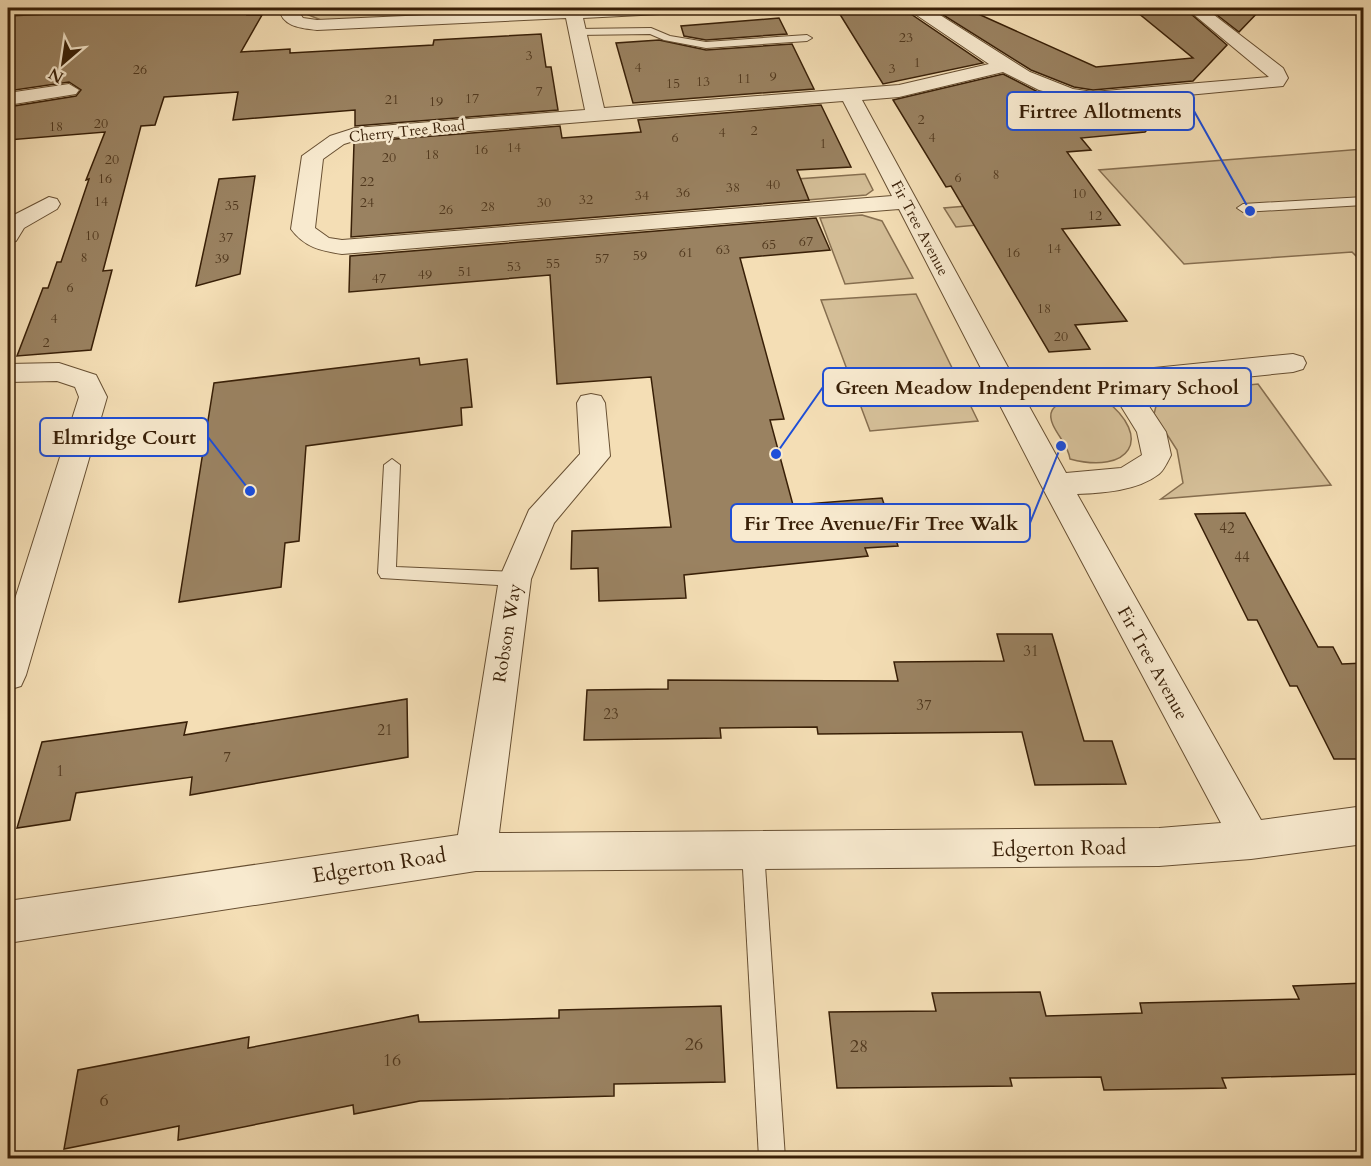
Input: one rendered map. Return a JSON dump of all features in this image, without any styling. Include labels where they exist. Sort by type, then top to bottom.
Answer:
[{"type":"street","points":[[288,8],[289,14],[298,22],[317,25],[575,22],[679,8]]},
{"type":"street","points":[[918,8],[1038,85],[1070,96],[1093,98],[1276,82],[1279,78],[1276,72],[1195,8]]},
{"type":"street","points":[[575,22],[596,115]]},
{"type":"street","name":"Cherry Tree Road","points":[[906,202],[342,248],[325,245],[310,238],[303,229],[313,156],[337,140],[355,134],[850,96],[928,86],[1008,65]]},
{"type":"street","points":[[69,90],[74,69]]},
{"type":"street","points":[[8,99],[69,90],[92,93]]},
{"type":"street","name":"Fir Tree Avenue","points":[[850,96],[1056,485],[1251,840]]},
{"type":"street","points":[[10,228],[49,204]]},
{"type":"street","points":[[1007,392],[1293,363]]},
{"type":"street","points":[[8,373],[59,372],[86,381],[93,397],[8,675]]},
{"type":"street","points":[[1056,485],[1134,477],[1148,470],[1154,462],[1157,452],[1155,440],[1118,380]]},
{"type":"street","name":"Robson Way","points":[[476,852],[515,579],[540,518],[595,456],[591,403]]},
{"type":"street","name":"Edgerton Road","points":[[8,922],[476,852],[1159,847],[1251,840],[1364,825]]},
{"type":"lane","points":[[575,22],[651,31],[667,38],[706,45],[807,38]]},
{"type":"lane","points":[[1243,208],[1364,201]]},
{"type":"lane","points":[[392,465],[387,573],[515,579]]},
{"type":"lane","points":[[753,851],[772,1158]]},
{"type":"shaded area","points":[[300,8],[614,8],[344,21],[321,20],[301,12]]},
{"type":"shaded area","points":[[1363,149],[1363,263],[1352,252],[1184,264],[1099,170]]},
{"type":"shaded area","points":[[865,174],[873,190],[866,195],[807,200],[797,179]]},
{"type":"shaded area","points":[[1028,201],[1041,219],[956,227],[944,208]]},
{"type":"shaded area","points":[[862,215],[882,221],[913,278],[845,284],[820,218]]},
{"type":"shaded area","points":[[916,294],[978,421],[870,431],[821,300]]},
{"type":"shaded area","points":[[1258,384],[1331,485],[1161,499],[1183,483],[1177,450],[1154,414],[1159,394]]},
{"type":"shaded area","points":[[1104,399],[1120,413],[1128,427],[1131,439],[1128,450],[1120,457],[1107,462],[1090,463],[1070,459],[1053,425],[1051,416],[1053,409],[1067,401]]},
{"type":"building","points":[[175,8],[250,8],[247,15],[262,15],[241,52],[290,49],[290,53],[433,45],[434,40],[541,34],[546,67],[551,67],[558,110],[355,126],[355,110],[233,120],[238,92],[164,97],[155,125],[141,126],[103,271],[112,270],[91,350],[17,356],[43,288],[48,288],[57,262],[61,262],[89,179],[86,180],[105,132],[8,140],[8,107],[76,96],[81,90],[69,82],[8,91],[8,16]]},
{"type":"building","points":[[836,8],[908,8],[911,14],[983,63],[883,84]]},
{"type":"building","points":[[932,8],[965,8],[1096,67],[1193,58],[1132,8],[1184,8],[1227,45],[1193,81],[1093,90],[1074,87],[1031,70]]},
{"type":"building","points":[[1208,8],[1262,8],[1239,32]]},
{"type":"building","points":[[779,18],[787,34],[706,40],[684,36],[681,26]]},
{"type":"building","points":[[659,40],[706,50],[792,44],[814,89],[633,103],[616,43]]},
{"type":"building","points":[[1003,74],[1038,92],[1092,106],[1177,98],[1145,132],[1081,138],[1091,150],[1067,152],[1120,225],[1062,229],[1127,321],[1075,325],[1090,349],[1049,352],[951,186],[946,187],[893,100]]},
{"type":"building","points":[[821,105],[851,167],[797,170],[809,200],[351,237],[354,143],[357,142],[560,126],[562,138],[641,132],[638,120]]},
{"type":"building","points":[[255,176],[240,274],[196,286],[219,179]]},
{"type":"building","points":[[816,218],[830,250],[740,258],[784,419],[770,420],[793,505],[882,498],[898,546],[865,548],[868,556],[684,575],[686,598],[599,601],[598,568],[571,569],[572,531],[671,527],[651,377],[557,384],[550,275],[349,292],[350,256]]},
{"type":"building","points":[[419,358],[420,365],[467,359],[472,407],[461,408],[462,425],[306,446],[299,541],[285,543],[281,587],[179,602],[214,383]]},
{"type":"building","points":[[1245,513],[1318,647],[1333,647],[1342,664],[1364,663],[1364,759],[1334,759],[1297,686],[1290,686],[1257,620],[1248,620],[1195,514]]},
{"type":"building","points":[[997,634],[1052,634],[1084,741],[1112,741],[1126,784],[1035,785],[1022,732],[818,734],[817,727],[720,728],[721,738],[584,740],[587,690],[668,689],[668,680],[898,681],[894,662],[1004,661]]},
{"type":"building","points":[[407,699],[408,757],[190,795],[192,777],[76,793],[70,820],[17,828],[42,742],[187,722],[184,735]]},
{"type":"building","points":[[1364,983],[1364,1074],[1222,1078],[1226,1088],[1104,1090],[1101,1077],[1010,1078],[1012,1086],[837,1088],[829,1012],[936,1011],[932,993],[1040,992],[1046,1016],[1142,1013],[1140,1003],[1299,999],[1293,986]]},
{"type":"building","points":[[721,1006],[725,1082],[614,1084],[614,1096],[420,1101],[354,1114],[353,1105],[178,1140],[179,1126],[64,1149],[78,1070],[249,1037],[248,1048],[418,1015],[419,1022],[559,1018],[559,1010]]},
{"type":"place","name":"Firtree Allotments","points":[[1250,211]]},
{"type":"place","name":"Fir Tree Avenue/Fir Tree Walk","points":[[1061,446]]},
{"type":"place","name":"Green Meadow Independent Primary School","points":[[776,454]]},
{"type":"place","name":"Elmridge Court","points":[[250,491]]}]
